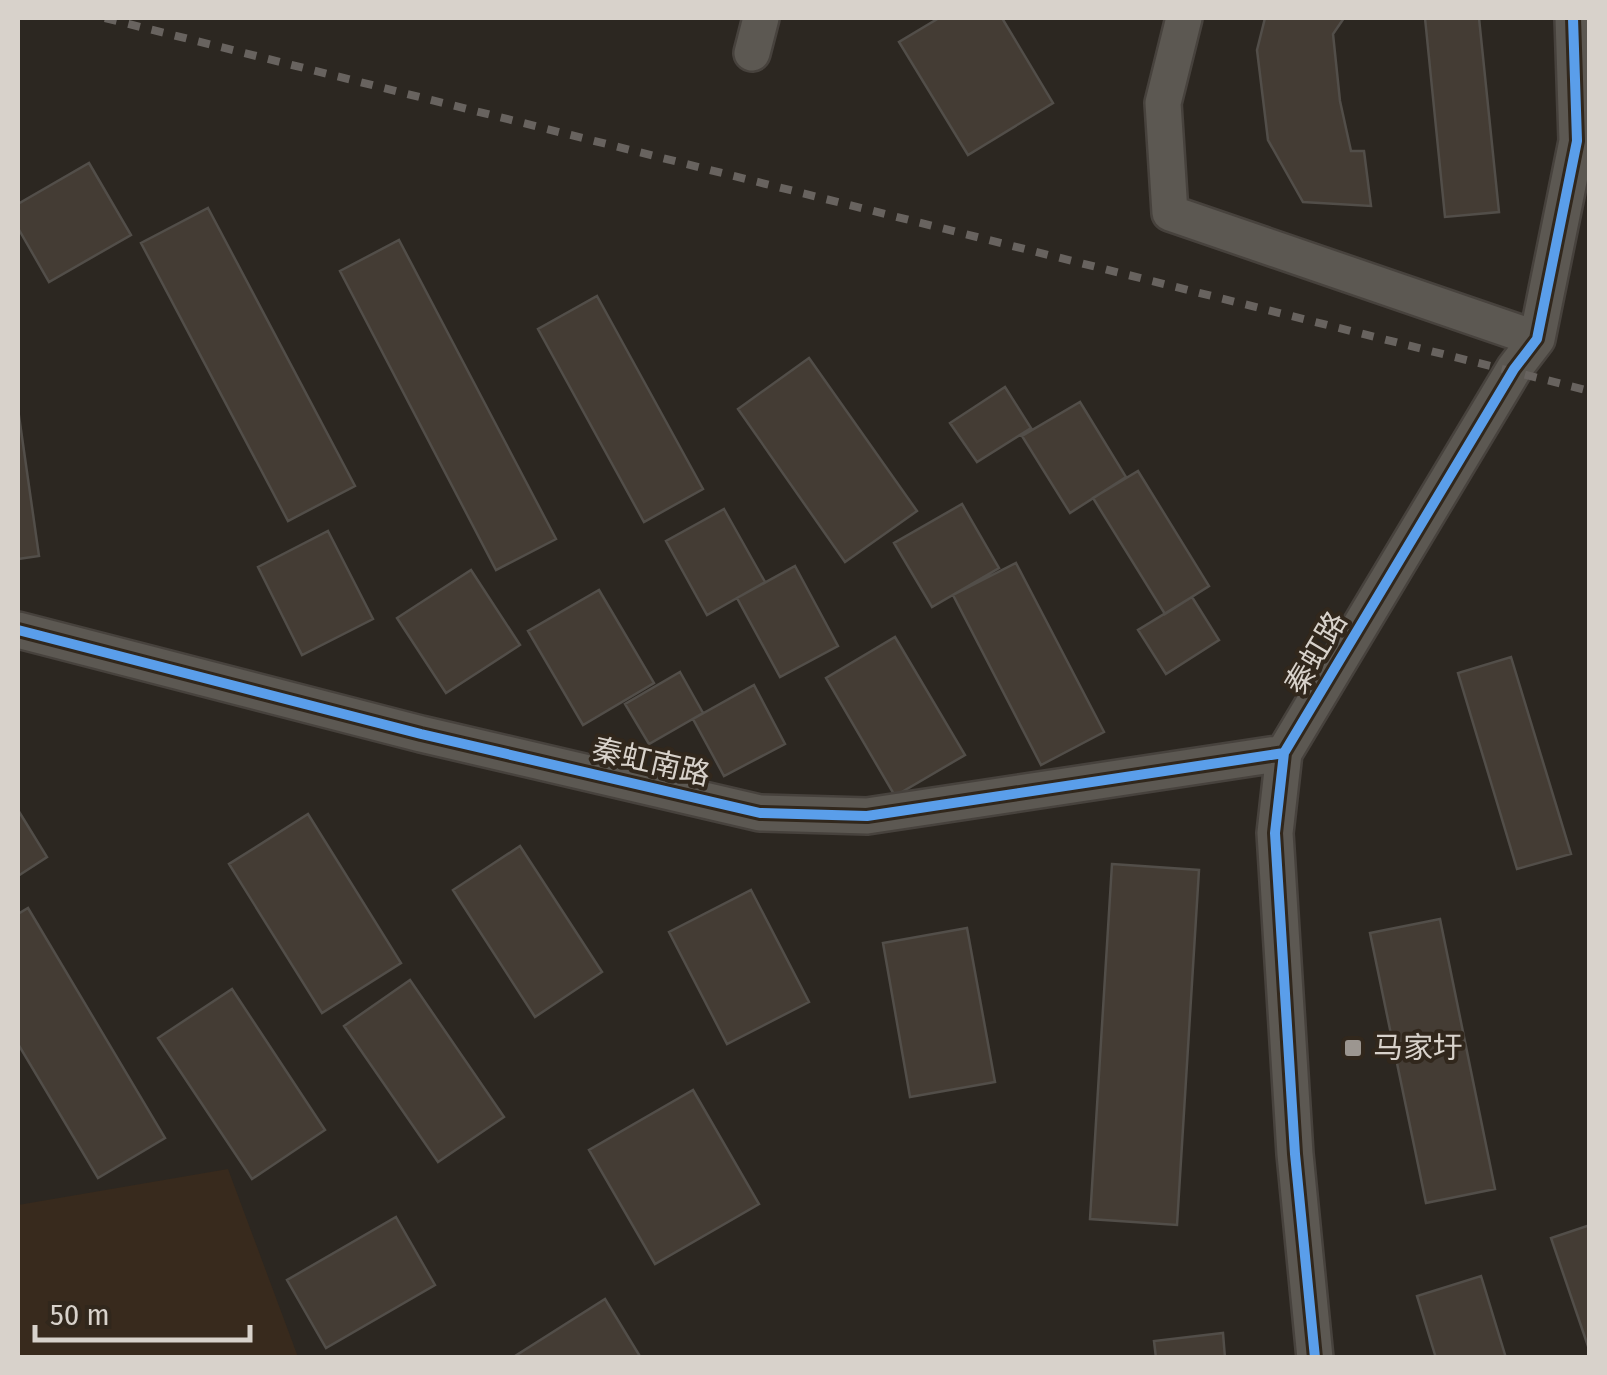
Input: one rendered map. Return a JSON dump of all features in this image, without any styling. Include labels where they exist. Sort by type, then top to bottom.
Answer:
[{"type":"street","points":[[752,53],[760,18]]},
{"type":"street","points":[[1184,18],[1163,102],[1170,213],[1537,340]]},
{"type":"street","name":"秦虹路","points":[[1315,1358],[1295,1154],[1275,833],[1284,753],[1514,369],[1537,340],[1577,141],[1574,18]]},
{"type":"street","name":"秦虹南路","points":[[18,630],[422,734],[760,814],[867,816],[1284,753]]},
{"type":"shaded area","points":[[228,1169],[298,1357],[18,1357],[18,1205]]},
{"type":"building","points":[[939,18],[1002,18],[1053,103],[968,155],[899,42]]},
{"type":"building","points":[[1265,18],[1344,18],[1333,34],[1340,101],[1351,151],[1364,151],[1371,206],[1303,202],[1268,140],[1257,50]]},
{"type":"building","points":[[1425,18],[1479,18],[1499,212],[1445,217]]},
{"type":"building","points":[[89,163],[131,235],[49,282],[18,228],[18,204]]},
{"type":"building","points":[[208,208],[355,486],[288,521],[141,243]]},
{"type":"building","points":[[399,240],[556,539],[496,570],[340,271]]},
{"type":"building","points":[[597,296],[703,489],[644,522],[538,329]]},
{"type":"building","points":[[809,358],[917,511],[845,562],[738,409]]},
{"type":"building","points":[[1005,387],[1031,428],[977,462],[950,423]]},
{"type":"building","points":[[1080,402],[1126,477],[1070,513],[1022,436]]},
{"type":"building","points":[[18,409],[39,556],[18,559]]},
{"type":"building","points":[[1138,471],[1209,586],[1165,614],[1093,498]]},
{"type":"building","points":[[962,504],[999,568],[932,607],[894,543]]},
{"type":"building","points":[[724,509],[765,582],[707,615],[666,541]]},
{"type":"building","points":[[328,531],[373,619],[302,655],[258,567]]},
{"type":"building","points":[[1016,563],[1104,732],[1041,765],[953,595]]},
{"type":"building","points":[[795,566],[838,646],[780,677],[737,598]]},
{"type":"building","points":[[471,570],[520,645],[446,693],[397,618]]},
{"type":"building","points":[[599,590],[654,683],[583,725],[528,631]]},
{"type":"building","points":[[1192,597],[1219,640],[1166,674],[1138,630]]},
{"type":"building","points":[[895,637],[965,755],[895,796],[826,678]]},
{"type":"building","points":[[1511,657],[1571,854],[1517,869],[1458,673]]},
{"type":"building","points":[[680,672],[703,713],[649,744],[625,704]]},
{"type":"building","points":[[754,685],[785,744],[724,776],[693,719]]},
{"type":"building","points":[[18,810],[47,857],[18,876]]},
{"type":"building","points":[[308,814],[401,963],[322,1013],[229,864]]},
{"type":"building","points":[[520,846],[602,972],[535,1017],[453,890]]},
{"type":"building","points":[[1112,864],[1199,870],[1177,1225],[1090,1219]]},
{"type":"building","points":[[751,890],[809,1002],[727,1044],[669,932]]},
{"type":"building","points":[[28,908],[165,1138],[98,1178],[18,1044],[18,914]]},
{"type":"building","points":[[1440,919],[1495,1189],[1426,1203],[1370,933]]},
{"type":"building","points":[[967,928],[995,1082],[910,1097],[883,943]]},
{"type":"building","points":[[410,980],[504,1117],[438,1162],[344,1026]]},
{"type":"building","points":[[232,989],[325,1130],[252,1179],[158,1038]]},
{"type":"building","points":[[693,1090],[759,1204],[655,1264],[589,1150]]},
{"type":"building","points":[[396,1217],[435,1285],[326,1348],[287,1280]]},
{"type":"building","points":[[1590,1225],[1590,1352],[1551,1238]]},
{"type":"building","points":[[1481,1276],[1506,1358],[1436,1358],[1417,1296]]},
{"type":"building","points":[[605,1299],[641,1358],[512,1358]]},
{"type":"building","points":[[1223,1333],[1225,1358],[1156,1358],[1154,1341]]},
{"type":"railway","points":[[105,18],[1590,391]]},
{"type":"cycle path","points":[[1315,1358],[1295,1154],[1275,833],[1284,753],[1514,369],[1537,339],[1577,141],[1573,18]]},
{"type":"cycle path","points":[[18,630],[421,734],[760,813],[867,816],[1284,753]]},
{"type":"place","name":"马家圩","points":[[1353,1048]]}]
